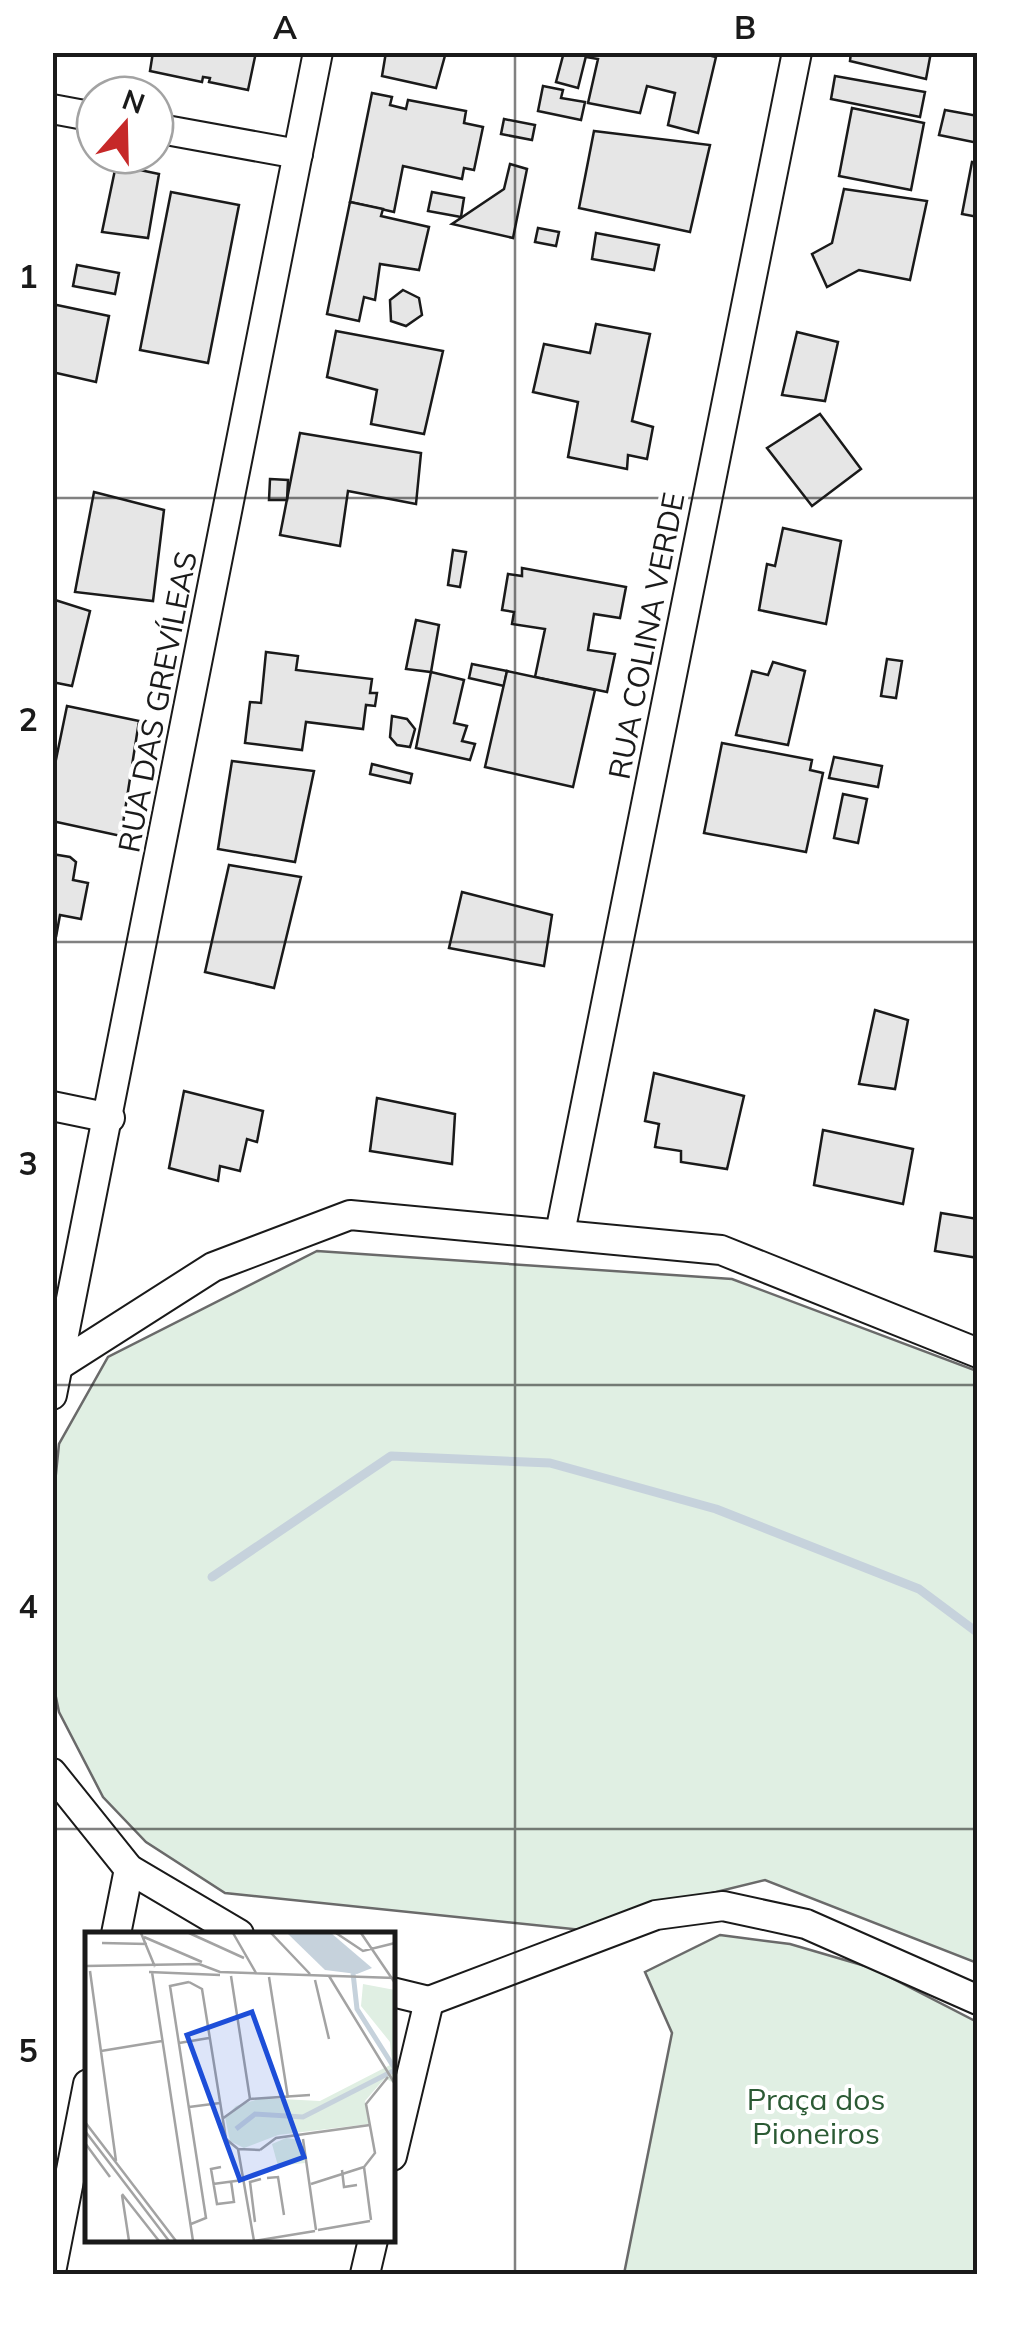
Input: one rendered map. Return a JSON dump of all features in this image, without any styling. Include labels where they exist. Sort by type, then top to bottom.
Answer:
[{"type":"street","name":"RUA DAS GREVÍLEAS","points":[[52,1395],[62,1364],[318,52]]},
{"type":"street","name":"RUA COLINA VERDE","points":[[560,1233],[798,52]]},
{"type":"street","points":[[175,132],[298,154]]},
{"type":"street","points":[[52,1106],[110,1118]]},
{"type":"street","points":[[62,1364],[213,1267],[350,1215],[721,1250],[978,1353]]},
{"type":"street","points":[[52,1773],[129,1868],[236,1932]]},
{"type":"street","points":[[116,1932],[129,1868]]},
{"type":"street","points":[[395,1993],[429,2000],[656,1915],[723,1906],[806,1924],[978,2000]]},
{"type":"street","points":[[395,2143],[429,2000]]},
{"type":"street","points":[[52,2266],[85,2099]]},
{"type":"street","points":[[364,2274],[372,2242]]},
{"type":"green space","points":[[317,1251],[732,1279],[977,1371],[977,1963],[765,1880],[626,1914],[582,1930],[225,1893],[146,1842],[103,1797],[59,1712],[52,1678],[52,1512],[59,1444],[108,1357]]},
{"type":"green space","name":"Praça dos Pioneiros","points":[[720,1935],[790,1944],[872,1968],[977,2022],[977,2274],[624,2274],[672,2033],[645,1972]]},
{"type":"building","points":[[153,52],[256,52],[248,90],[209,82],[210,78],[203,77],[202,82],[150,71]]},
{"type":"building","points":[[386,52],[446,52],[436,88],[382,76]]},
{"type":"building","points":[[564,52],[586,56],[578,88],[556,82]]},
{"type":"building","points":[[587,52],[695,52],[716,57],[698,133],[668,125],[675,93],[647,86],[640,113],[588,103],[598,59],[586,57]]},
{"type":"building","points":[[851,52],[931,52],[926,79],[850,61]]},
{"type":"building","points":[[835,76],[925,92],[920,117],[831,99]]},
{"type":"building","points":[[543,86],[563,90],[561,98],[585,102],[581,120],[538,111]]},
{"type":"building","points":[[372,93],[392,97],[390,105],[406,109],[408,100],[466,111],[464,123],[483,127],[474,170],[464,168],[462,179],[403,166],[394,212],[350,202]]},
{"type":"building","points":[[852,108],[924,123],[911,190],[839,176]]},
{"type":"building","points":[[945,110],[978,116],[978,143],[939,135]]},
{"type":"building","points":[[504,119],[535,125],[532,140],[501,134]]},
{"type":"building","points":[[594,131],[710,145],[690,232],[579,208]]},
{"type":"building","points":[[972,162],[978,163],[978,217],[962,214]]},
{"type":"building","points":[[510,164],[527,169],[513,238],[452,224],[504,189]]},
{"type":"building","points":[[114,175],[159,175],[148,238],[102,232]]},
{"type":"building","points":[[844,189],[927,201],[910,280],[859,270],[827,287],[812,254],[832,243]]},
{"type":"building","points":[[171,192],[239,205],[208,363],[140,350]]},
{"type":"building","points":[[432,192],[464,198],[461,217],[428,211]]},
{"type":"building","points":[[350,202],[383,209],[381,216],[429,227],[419,270],[380,264],[375,300],[364,297],[359,321],[327,314]]},
{"type":"building","points":[[538,228],[559,232],[556,246],[535,242]]},
{"type":"building","points":[[596,233],[659,245],[654,270],[592,259]]},
{"type":"building","points":[[77,265],[119,273],[115,294],[73,286]]},
{"type":"building","points":[[403,290],[419,298],[422,315],[406,326],[391,321],[390,300]]},
{"type":"building","points":[[52,304],[109,316],[96,382],[52,372]]},
{"type":"building","points":[[596,324],[650,334],[632,421],[653,427],[647,459],[628,455],[627,469],[568,457],[578,402],[533,392],[544,344],[590,353]]},
{"type":"building","points":[[336,331],[443,351],[424,434],[371,424],[377,390],[327,377]]},
{"type":"building","points":[[797,332],[838,342],[825,401],[782,395]]},
{"type":"building","points":[[820,414],[861,469],[812,506],[767,448]]},
{"type":"building","points":[[300,433],[421,453],[416,504],[348,491],[340,546],[280,535]]},
{"type":"building","points":[[270,479],[288,480],[287,500],[269,500]]},
{"type":"building","points":[[94,492],[164,510],[153,601],[75,592]]},
{"type":"building","points":[[783,528],[841,541],[826,624],[759,610],[767,564],[775,566]]},
{"type":"building","points":[[453,550],[466,552],[460,587],[448,585]]},
{"type":"building","points":[[522,568],[626,587],[620,618],[594,614],[588,650],[615,654],[607,692],[535,677],[545,629],[512,624],[514,612],[502,610],[508,574],[522,576]]},
{"type":"building","points":[[52,599],[90,611],[72,686],[52,682]]},
{"type":"building","points":[[416,620],[439,625],[431,672],[406,669]]},
{"type":"building","points":[[266,652],[298,656],[296,670],[372,679],[370,693],[377,693],[375,706],[366,705],[363,729],[306,722],[302,750],[245,743],[250,702],[261,703]]},
{"type":"building","points":[[887,659],[902,661],[896,698],[881,696]]},
{"type":"building","points":[[773,662],[805,671],[788,745],[736,735],[752,671],[768,675]]},
{"type":"building","points":[[472,664],[507,671],[504,686],[469,678]]},
{"type":"building","points":[[507,671],[595,690],[573,787],[485,767]]},
{"type":"building","points":[[431,672],[464,680],[454,723],[467,726],[462,741],[475,744],[470,760],[416,748]]},
{"type":"building","points":[[67,706],[139,721],[121,836],[52,821],[52,779]]},
{"type":"building","points":[[392,716],[407,719],[415,729],[410,747],[397,745],[390,737]]},
{"type":"building","points":[[722,743],[812,760],[810,770],[823,773],[806,852],[704,833]]},
{"type":"building","points":[[834,757],[882,766],[878,787],[829,778]]},
{"type":"building","points":[[232,761],[314,771],[295,862],[218,849]]},
{"type":"building","points":[[372,764],[412,774],[410,783],[370,774]]},
{"type":"building","points":[[843,794],[867,799],[858,843],[834,838]]},
{"type":"building","points":[[52,854],[70,857],[76,862],[73,880],[88,883],[81,919],[60,915],[56,937]]},
{"type":"building","points":[[229,865],[301,877],[274,988],[205,972]]},
{"type":"building","points":[[462,892],[552,915],[544,966],[449,948]]},
{"type":"building","points":[[875,1010],[908,1020],[895,1089],[859,1084]]},
{"type":"building","points":[[654,1073],[744,1096],[727,1169],[681,1162],[681,1151],[655,1147],[659,1124],[645,1121]]},
{"type":"building","points":[[184,1091],[263,1111],[257,1142],[247,1139],[240,1171],[220,1166],[218,1181],[169,1168]]},
{"type":"building","points":[[377,1098],[455,1114],[452,1164],[370,1151]]},
{"type":"building","points":[[823,1130],[913,1149],[903,1204],[814,1185]]},
{"type":"building","points":[[941,1213],[978,1219],[978,1258],[935,1251]]},
{"type":"waterway","points":[[212,1577],[391,1456],[550,1463],[716,1509],[919,1589],[978,1633]]}]
